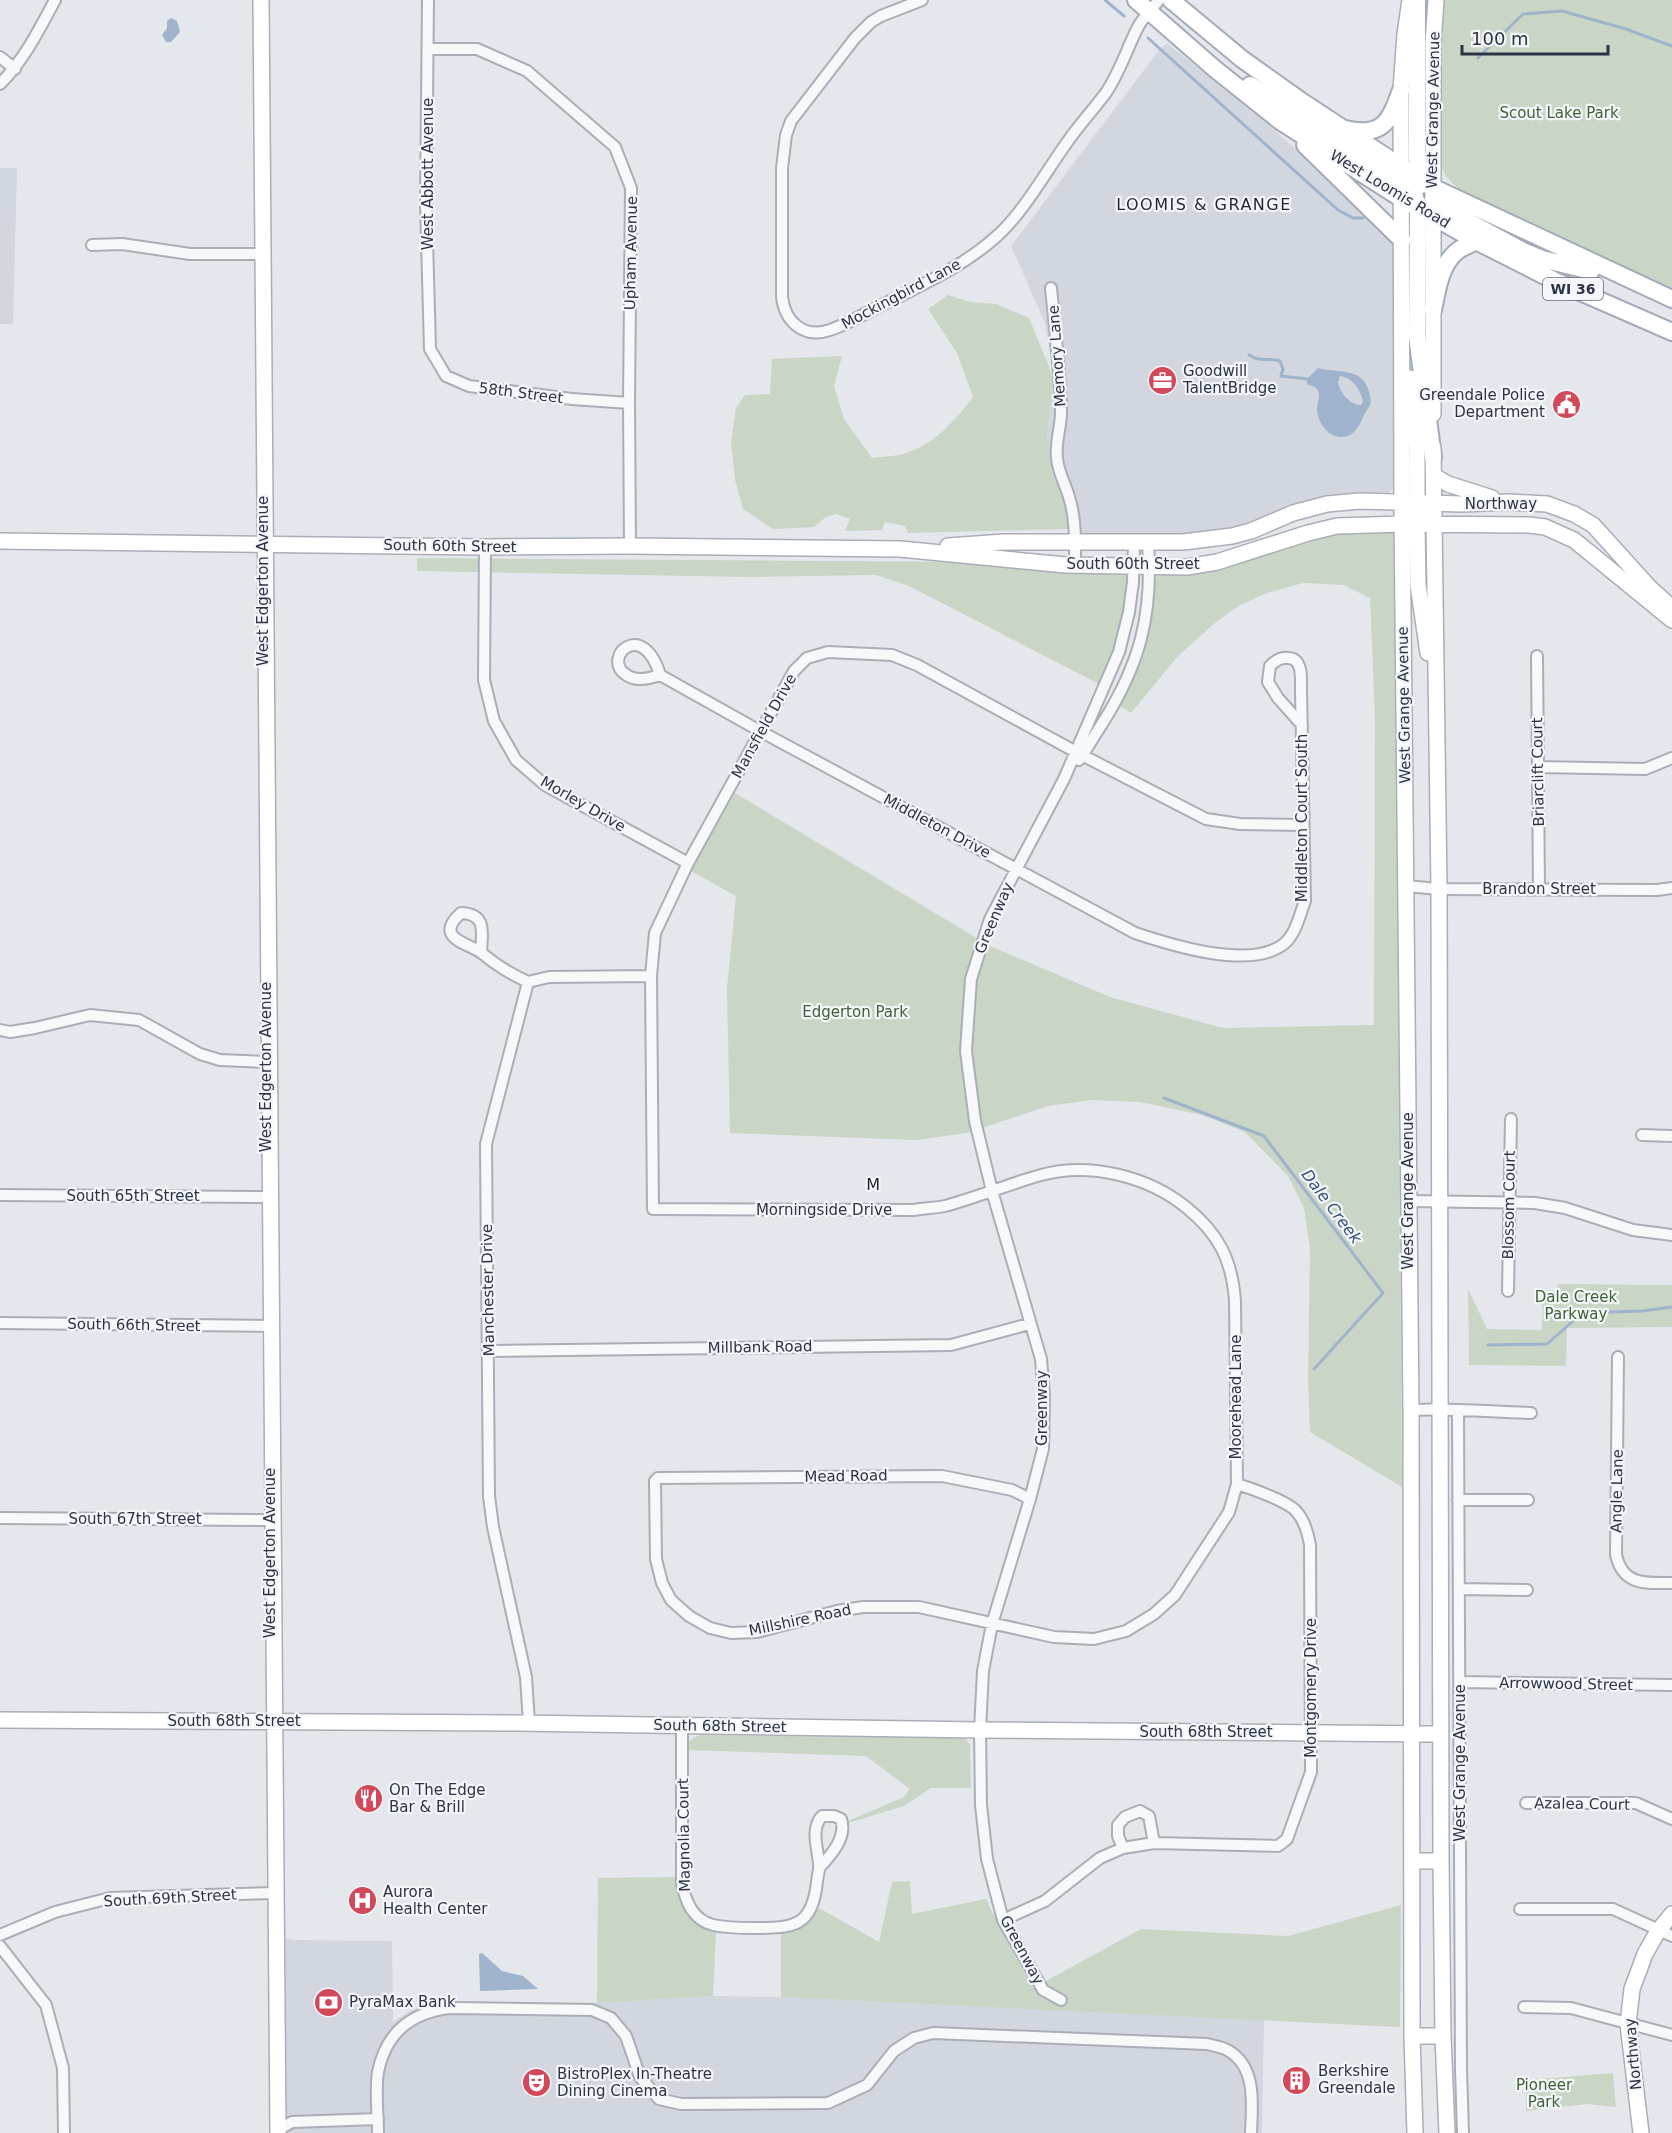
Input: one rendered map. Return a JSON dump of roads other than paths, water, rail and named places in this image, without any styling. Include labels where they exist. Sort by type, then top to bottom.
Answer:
[{"type":"main road","name":"West Loomis Road","points":[[1136,0],[1154,6],[1202,58],[1280,121],[1418,192]]},
{"type":"main road","name":"West Loomis Road","points":[[1171,0],[1242,59],[1341,128],[1476,241],[1552,280],[1672,332]]},
{"type":"main road","points":[[1417,0],[1417,336],[1433,457]]},
{"type":"main road","points":[[1202,58],[1285,107],[1388,175],[1525,252],[1542,259],[1627,279],[1672,299]]},
{"type":"main road","points":[[1341,128],[1364,132],[1383,126],[1392,115],[1401,90]]},
{"type":"main road","points":[[1280,121],[1402,240]]},
{"type":"main road","points":[[1433,310],[1440,279],[1446,266],[1455,253],[1476,241]]},
{"type":"street","points":[[0,84],[15,69],[28,50],[55,0]]},
{"type":"street","name":"West Edgerton Avenue","points":[[261,0],[262,544],[269,1520],[280,2132]]},
{"type":"street","name":"West Abbott Avenue","points":[[428,0],[426,204],[430,349]]},
{"type":"street","name":"Mockingbird Lane","points":[[922,0],[871,22],[855,38],[788,128],[782,168],[782,297],[787,317],[808,331],[818,332],[837,327],[913,290],[960,264],[998,236],[1104,95],[1118,74],[1138,27],[1154,6]]},
{"type":"street","name":"West Grange Avenue","points":[[1410,0],[1401,90],[1418,192],[1433,310],[1439,889],[1440,1734],[1443,2036],[1447,2133]]},
{"type":"street","name":"West Grange Avenue","points":[[1409,502],[1402,322],[1402,240],[1418,192],[1436,0]]},
{"type":"street","name":"Upham Avenue","points":[[428,49],[477,49],[527,71],[615,147],[631,188],[630,546]]},
{"type":"street","points":[[0,57],[15,69]]},
{"type":"street","points":[[92,245],[122,244],[190,254],[262,254]]},
{"type":"street","name":"Memory Lane","points":[[1051,288],[1061,421],[1056,439],[1056,456],[1058,469],[1073,511],[1075,566]]},
{"type":"street","name":"58th Street","points":[[430,349],[446,376],[469,386],[572,399],[629,403]]},
{"type":"street","points":[[1434,476],[1448,484],[1509,502]]},
{"type":"street","name":"South 60th Street","points":[[0,541],[900,549],[1004,542],[1183,542],[1233,536],[1293,513],[1327,504],[1360,501],[1434,503]]},
{"type":"street","points":[[1409,502],[1409,524],[1436,707]]},
{"type":"street","points":[[1409,502],[1434,524]]},
{"type":"street","name":"Northway","points":[[1434,503],[1509,502],[1558,507],[1593,525],[1650,588],[1672,608]]},
{"type":"street","name":"West Grange Avenue","points":[[1409,524],[1406,886],[1411,1410],[1412,2036],[1416,2130]]},
{"type":"street","name":"South 60th Street","points":[[900,549],[1075,566],[1187,567],[1217,562],[1337,526],[1434,524]]},
{"type":"street","name":"Northway","points":[[1434,524],[1529,525],[1559,532],[1574,540],[1672,620]]},
{"type":"street","name":"Greenway","points":[[1079,754],[1125,634],[1133,567],[1141,543]]},
{"type":"street","name":"Greenway","points":[[1061,2000],[1043,1990],[1003,1920],[987,1860],[981,1804],[980,1730],[983,1671],[992,1624],[1043,1449],[1044,1395],[1041,1359],[992,1191],[975,1121],[966,1051],[970,979],[990,919],[1064,779],[1120,694],[1135,660],[1147,612],[1150,567],[1141,543]]},
{"type":"street","name":"Morley Drive","points":[[485,547],[484,680],[494,721],[516,760],[545,785],[688,863]]},
{"type":"street","name":"Mansfield Drive","points":[[653,1209],[651,976],[655,933],[688,863],[760,731],[794,671],[807,658],[828,652],[892,655],[917,665],[1079,754],[1206,819],[1240,824],[1304,825]]},
{"type":"street","name":"Briarclift Court","points":[[1537,656],[1539,888]]},
{"type":"street","name":"Middleton Court South","points":[[1285,943],[1297,925],[1305,901],[1302,725],[1300,668],[1298,662],[1293,658],[1284,657],[1270,666],[1268,682],[1278,698],[1302,725]]},
{"type":"street","name":"Middleton Drive","points":[[660,675],[1135,933],[1182,948],[1236,955],[1263,954],[1285,943]]},
{"type":"street","points":[[1539,767],[1645,769],[1672,758]]},
{"type":"street","name":"Brandon Street","points":[[1406,886],[1439,889],[1657,890],[1672,888]]},
{"type":"street","points":[[481,952],[502,970],[528,982],[549,977],[651,976]]},
{"type":"street","name":"Manchester Drive","points":[[528,982],[486,1144],[489,1496],[493,1527],[526,1677],[530,1723]]},
{"type":"street","points":[[0,1030],[10,1032],[35,1028],[90,1015],[139,1020],[200,1054],[220,1060],[266,1062]]},
{"type":"street","name":"Blossom Court","points":[[1508,1291],[1511,1119]]},
{"type":"street","points":[[1642,1135],[1672,1136]]},
{"type":"street","name":"Moorehead Lane","points":[[992,1191],[1043,1174],[1101,1171],[1156,1187],[1198,1217],[1215,1235],[1227,1256],[1233,1279],[1237,1484],[1229,1512],[1175,1595],[1154,1614],[1126,1631],[1094,1639],[1054,1637],[992,1624]]},
{"type":"street","name":"Morningside Drive","points":[[653,1209],[914,1210],[943,1206],[992,1191]]},
{"type":"street","name":"South 65th Street","points":[[0,1195],[267,1197]]},
{"type":"street","points":[[1408,1201],[1535,1203],[1565,1208],[1633,1230],[1672,1235]]},
{"type":"street","name":"South 66th Street","points":[[0,1323],[268,1326]]},
{"type":"street","name":"Millbank Road","points":[[488,1351],[951,1345],[1029,1324]]},
{"type":"street","name":"Angle Lane","points":[[1618,1357],[1616,1555],[1618,1566],[1635,1581],[1672,1583]]},
{"type":"street","points":[[1411,1410],[1440,1408],[1458,1411],[1531,1413]]},
{"type":"street","name":"West Grange Avenue","points":[[1458,1411],[1463,2133]]},
{"type":"street","name":"Mead Road","points":[[658,1478],[942,1476],[1012,1490],[1030,1499]]},
{"type":"street","name":"Millshire Road","points":[[658,1478],[655,1481],[656,1559],[662,1583],[671,1600],[689,1616],[710,1628],[731,1633],[757,1632],[837,1611],[864,1607],[919,1607],[992,1624]]},
{"type":"street","name":"Montgomery Drive","points":[[1003,1920],[1045,1900],[1100,1858],[1123,1848],[1154,1843],[1278,1846],[1287,1839],[1311,1772],[1310,1545],[1307,1528],[1295,1510],[1254,1489],[1237,1484]]},
{"type":"street","points":[[1458,1500],[1528,1500]]},
{"type":"street","name":"South 67th Street","points":[[0,1518],[269,1520]]},
{"type":"street","points":[[1459,1589],[1527,1590]]},
{"type":"street","name":"Arrowwood Street","points":[[1460,1682],[1672,1685]]},
{"type":"street","name":"South 68th Street","points":[[0,1720],[530,1723],[1440,1734]]},
{"type":"street","name":"Magnolia Court","points":[[682,1725],[682,1884],[691,1910],[699,1918],[720,1926],[782,1928],[791,1926],[808,1915],[815,1903],[820,1866]]},
{"type":"street","points":[[1372,1734],[1398,1747],[1411,1764]]},
{"type":"street","name":"Azalea Court","points":[[1526,1803],[1636,1803],[1672,1819]]},
{"type":"street","points":[[1123,1848],[1118,1836],[1118,1825],[1125,1816],[1140,1811],[1149,1816],[1154,1843]]},
{"type":"street","points":[[1412,1861],[1460,1861]]},
{"type":"street","name":"South 69th Street","points":[[0,1935],[55,1912],[110,1898],[274,1893]]},
{"type":"street","points":[[1520,1909],[1613,1909],[1665,1933]]},
{"type":"street","name":"Northway","points":[[1641,2133],[1628,2024],[1632,1989],[1645,1954],[1665,1933],[1672,1914]]},
{"type":"street","points":[[0,1946],[46,2005],[63,2068],[64,2133]]},
{"type":"street","points":[[1524,2007],[1570,2008],[1672,2035]]},
{"type":"street","points":[[378,2133],[378,2074],[383,2054],[393,2034],[412,2019],[430,2010],[449,2008],[592,2010],[611,2018],[626,2036],[640,2077],[659,2099],[681,2104],[828,2103],[867,2085],[894,2051],[914,2038],[933,2033],[1207,2044],[1229,2050],[1245,2066],[1252,2088],[1251,2133]]},
{"type":"street","points":[[1412,2036],[1443,2036]]},
{"type":"street","points":[[280,2132],[292,2122],[378,2119]]},
{"type":"water","points":[[171,18],[177,21],[180,32],[171,42],[166,42],[162,35],[167,28],[167,21]]},
{"type":"water","points":[[1318,368],[1347,372],[1364,381],[1370,395],[1370,405],[1352,434],[1339,437],[1324,428],[1317,413],[1319,393],[1316,388],[1307,384],[1307,379]],"holes":[[[1340,376],[1358,389],[1363,402],[1361,405],[1349,401],[1341,390],[1338,382]]]},
{"type":"water","points":[[482,1953],[502,1971],[523,1976],[538,1989],[480,1991],[479,1954]]},
{"type":"waterway","points":[[1105,0],[1124,16]]},
{"type":"waterway","name":"Dale Creek","points":[[1478,58],[1523,14],[1562,11],[1626,29],[1672,46]]},
{"type":"waterway","points":[[1148,38],[1338,210],[1353,218],[1363,218]]},
{"type":"waterway","points":[[1249,355],[1257,359],[1280,361],[1283,369],[1281,376],[1307,379]]},
{"type":"waterway","name":"Dale Creek","points":[[1164,1098],[1264,1136],[1383,1293],[1314,1369]]},
{"type":"waterway","name":"Dale Creek","points":[[1488,1345],[1547,1344],[1582,1313],[1642,1311],[1672,1307]]},
{"type":"place","name":"Goodwill TalentBridge","points":[[1162,380]]},
{"type":"place","name":"Greendale Police Department","points":[[1566,404]]},
{"type":"place","name":"On The Edge Bar & Brill","points":[[368,1799]]},
{"type":"place","name":"Aurora Health Center","points":[[362,1901]]},
{"type":"place","name":"PyraMax Bank","points":[[328,2002]]},
{"type":"place","name":"Berkshire Greendale","points":[[1297,2080]]},
{"type":"place","name":"BistroPlex In-Theatre Dining Cinema","points":[[536,2083]]},
{"type":"district","name":"LOOMIS & GRANGE","points":[[1204,204]]},
{"type":"district","name":"M","points":[[874,1184]]},
{"type":"park label","name":"Scout Lake Park","points":[[1559,113]]},
{"type":"park label","name":"Edgerton Park","points":[[855,1012]]},
{"type":"park label","name":"Dale Creek Parkway","points":[[1576,1306]]},
{"type":"park label","name":"Pioneer Park","points":[[1544,2094]]}]
